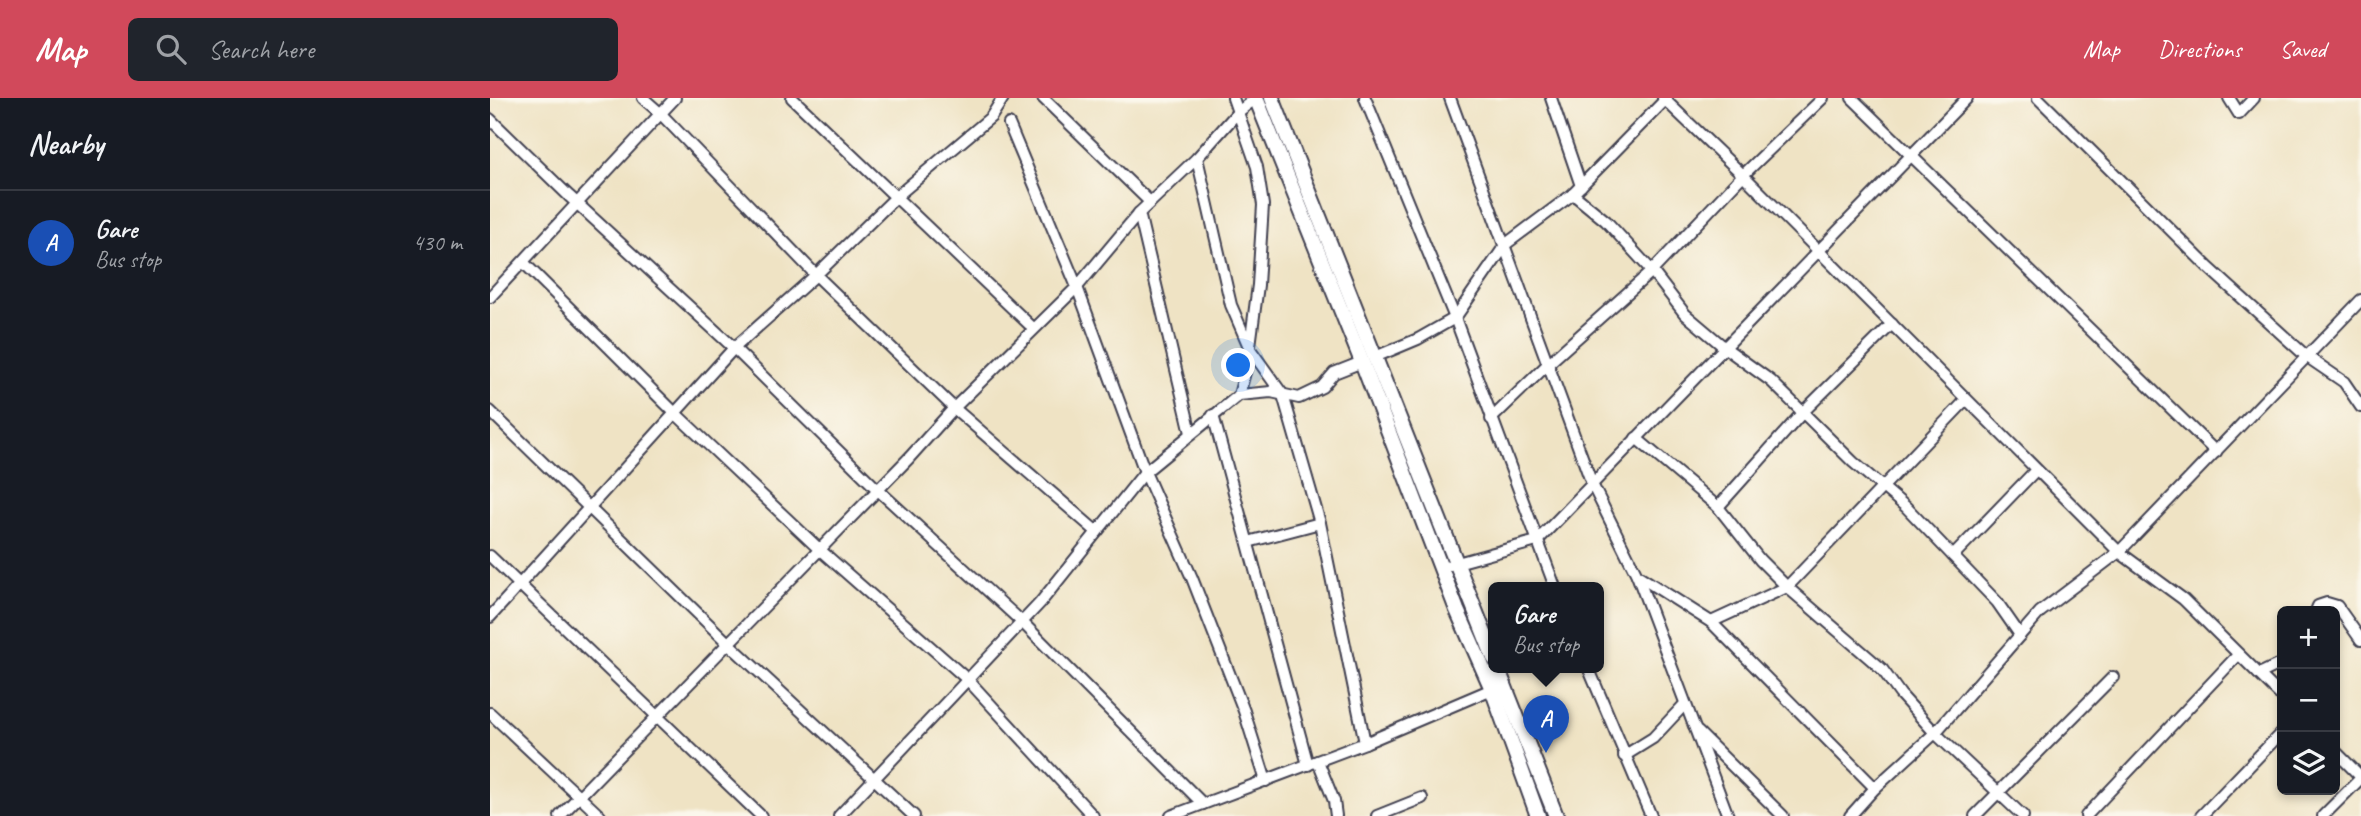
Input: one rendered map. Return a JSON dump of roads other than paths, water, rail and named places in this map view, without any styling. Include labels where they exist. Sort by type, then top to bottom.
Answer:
[{"type":"main road","points":[[1256,98],[1369,359],[1488,646]]},
{"type":"main road","points":[[1272,98],[1369,359],[1440,568],[1488,666]]},
{"type":"main road","points":[[1492,673],[1556,816]]},
{"type":"main road","points":[[1497,673],[1498,686],[1538,816]]},
{"type":"street","points":[[643,98],[816,275],[954,408],[1097,532]]},
{"type":"street","points":[[490,297],[676,98]]},
{"type":"street","points":[[792,98],[1033,328]]},
{"type":"street","points":[[490,617],[734,348],[816,275],[897,196],[991,117],[1003,98]]},
{"type":"street","points":[[1043,98],[1150,202]]},
{"type":"street","points":[[1233,98],[1257,167],[1263,205],[1258,285],[1250,349],[1239,395]]},
{"type":"street","points":[[560,816],[909,458],[954,408],[1077,287],[1139,213],[1197,158],[1238,112],[1256,98]]},
{"type":"street","points":[[1365,98],[1455,318],[1553,582]]},
{"type":"street","points":[[1450,98],[1506,244],[1592,484],[1637,575],[1728,816]]},
{"type":"street","points":[[1551,98],[1581,186]]},
{"type":"street","points":[[1491,419],[1652,271],[1743,175],[1824,98]]},
{"type":"street","points":[[1852,98],[2216,452]]},
{"type":"street","points":[[1440,568],[1536,541],[1967,98]]},
{"type":"street","points":[[2038,98],[2209,268],[2306,356],[2344,382],[2361,407]]},
{"type":"street","points":[[2229,98],[2239,114],[2254,98]]},
{"type":"street","points":[[839,816],[1022,622],[1145,472],[1239,395],[1271,392],[1299,398],[1322,387],[1334,373],[1418,340],[1455,318],[1506,244],[1573,194],[1665,99],[2119,552],[2183,598],[2277,692]]},
{"type":"street","points":[[490,119],[734,348],[877,489],[1022,622],[1203,804]]},
{"type":"street","points":[[1009,124],[1077,287],[1145,472],[1192,578],[1244,711],[1266,781]]},
{"type":"street","points":[[1197,158],[1231,305],[1250,349],[1283,395],[1320,523],[1365,743]]},
{"type":"street","points":[[1573,194],[1606,221],[1652,271],[1685,314],[1771,381],[1853,462],[1906,507],[1997,602],[2020,635]]},
{"type":"street","points":[[1139,213],[1191,433]]},
{"type":"street","points":[[524,262],[675,413],[819,549],[968,680],[1093,816]]},
{"type":"street","points":[[1850,816],[1875,788],[1935,733],[2040,612],[2119,552],[2361,300]]},
{"type":"street","points":[[1718,508],[1802,412],[1892,324]]},
{"type":"street","points":[[1711,622],[1787,587],[1966,400]]},
{"type":"street","points":[[490,411],[729,643],[914,816]]},
{"type":"street","points":[[1213,415],[1280,668],[1313,763],[1334,801],[1336,816]]},
{"type":"street","points":[[1636,438],[1718,508],[1760,560],[1787,587],[1882,669],[1935,733],[2024,816]]},
{"type":"street","points":[[1953,556],[2036,470]]},
{"type":"street","points":[[1248,542],[1320,523]]},
{"type":"street","points":[[490,556],[761,816]]},
{"type":"street","points":[[1637,575],[1711,622],[1875,788]]},
{"type":"street","points":[[2318,606],[2327,603],[2337,606]]},
{"type":"street","points":[[2340,610],[2361,640]]},
{"type":"street","points":[[2086,816],[2238,655]]},
{"type":"street","points":[[2259,674],[2277,665]]},
{"type":"street","points":[[1590,673],[1651,816]]},
{"type":"street","points":[[1975,816],[2113,677]]},
{"type":"street","points":[[1171,816],[1365,743],[1498,686]]},
{"type":"street","points":[[1624,756],[1653,738],[1685,705]]},
{"type":"street","points":[[490,713],[600,816]]},
{"type":"street","points":[[1696,730],[1783,816]]},
{"type":"street","points":[[2201,816],[2277,737]]},
{"type":"street","points":[[2323,816],[2361,778],[2340,756]]},
{"type":"street","points":[[1377,816],[1422,798]]},
{"type":"place","name":"Gare","points":[[1546,753]]}]
